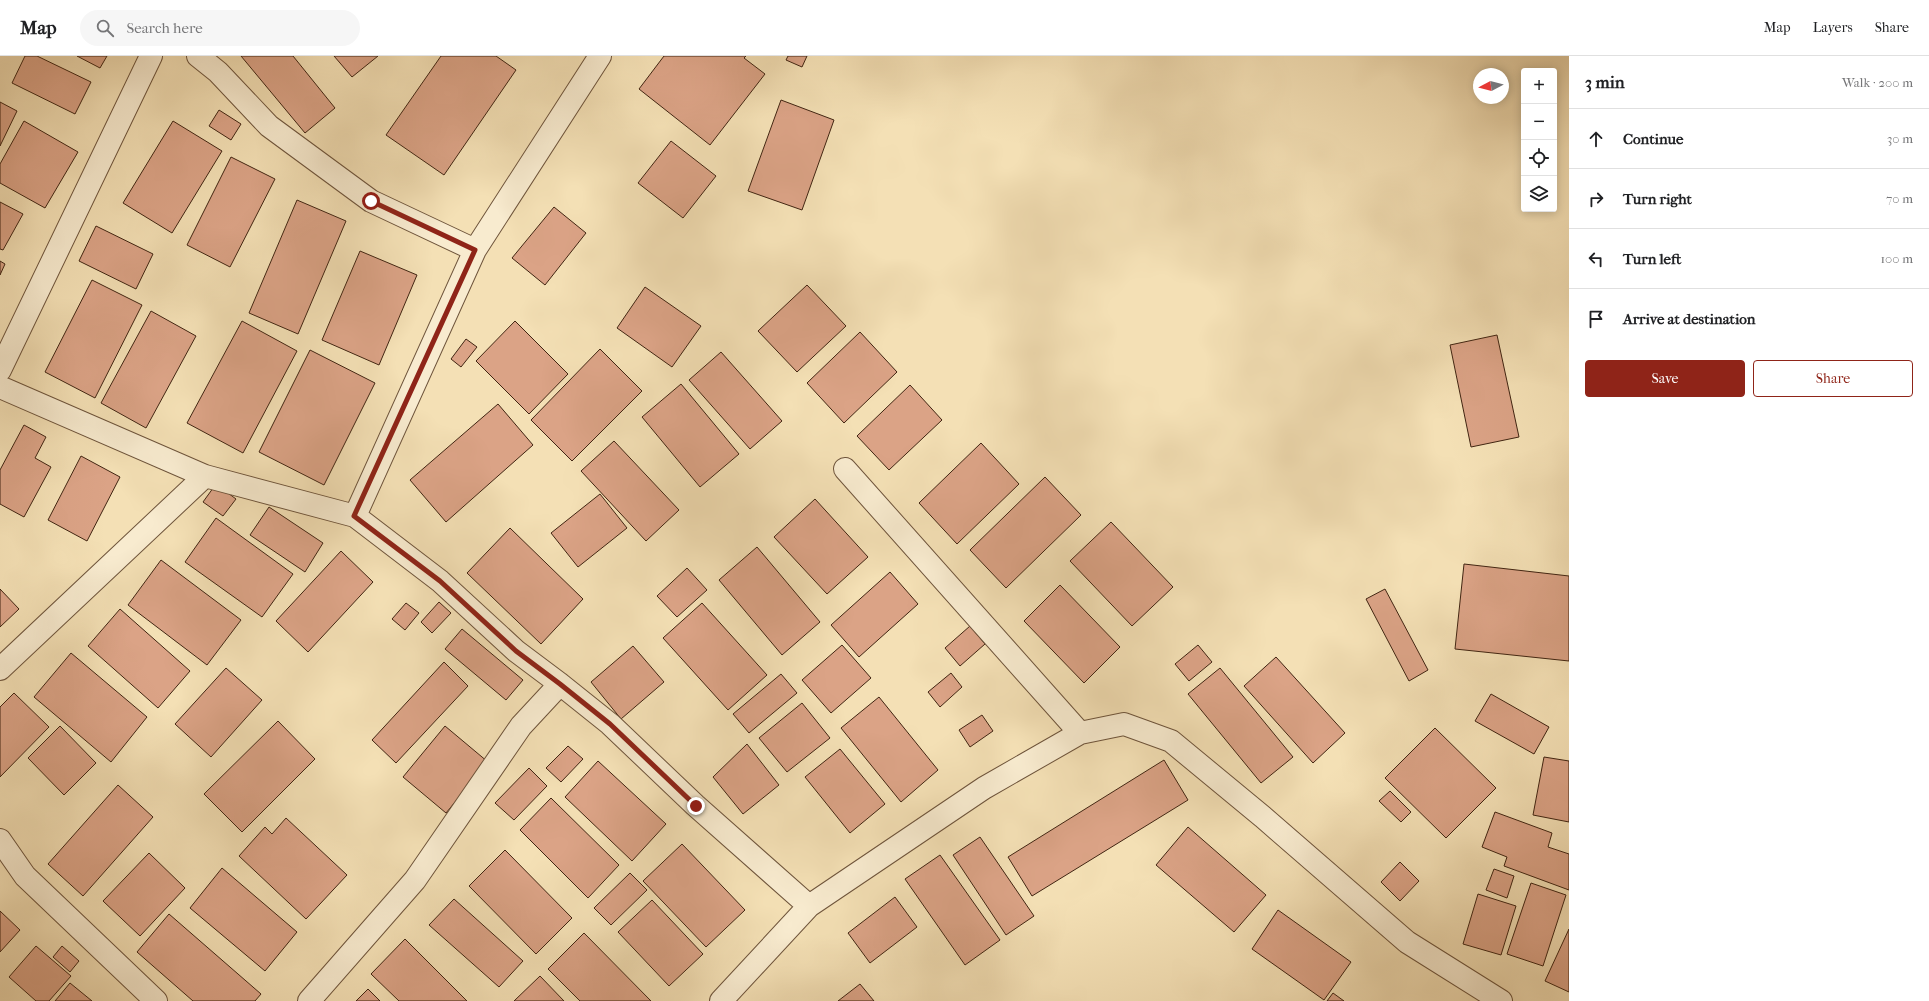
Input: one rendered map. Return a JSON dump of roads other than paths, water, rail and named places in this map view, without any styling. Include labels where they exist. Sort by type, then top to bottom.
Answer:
[{"type":"street","points":[[0,370],[151,56]]},
{"type":"street","points":[[198,56],[218,72],[269,126],[371,201],[475,250]]},
{"type":"street","points":[[354,516],[475,250],[600,56]]},
{"type":"street","points":[[0,387],[205,476],[354,516],[440,581],[516,651],[610,724],[696,806],[809,906]]},
{"type":"street","points":[[845,470],[1080,733]]},
{"type":"street","points":[[0,669],[205,476]]},
{"type":"street","points":[[309,1001],[415,880],[521,726],[560,684]]},
{"type":"street","points":[[721,1001],[809,906],[984,788],[1080,733],[1124,724],[1171,741],[1263,817],[1406,942],[1501,1001]]},
{"type":"street","points":[[0,840],[25,876],[156,1001]]}]
